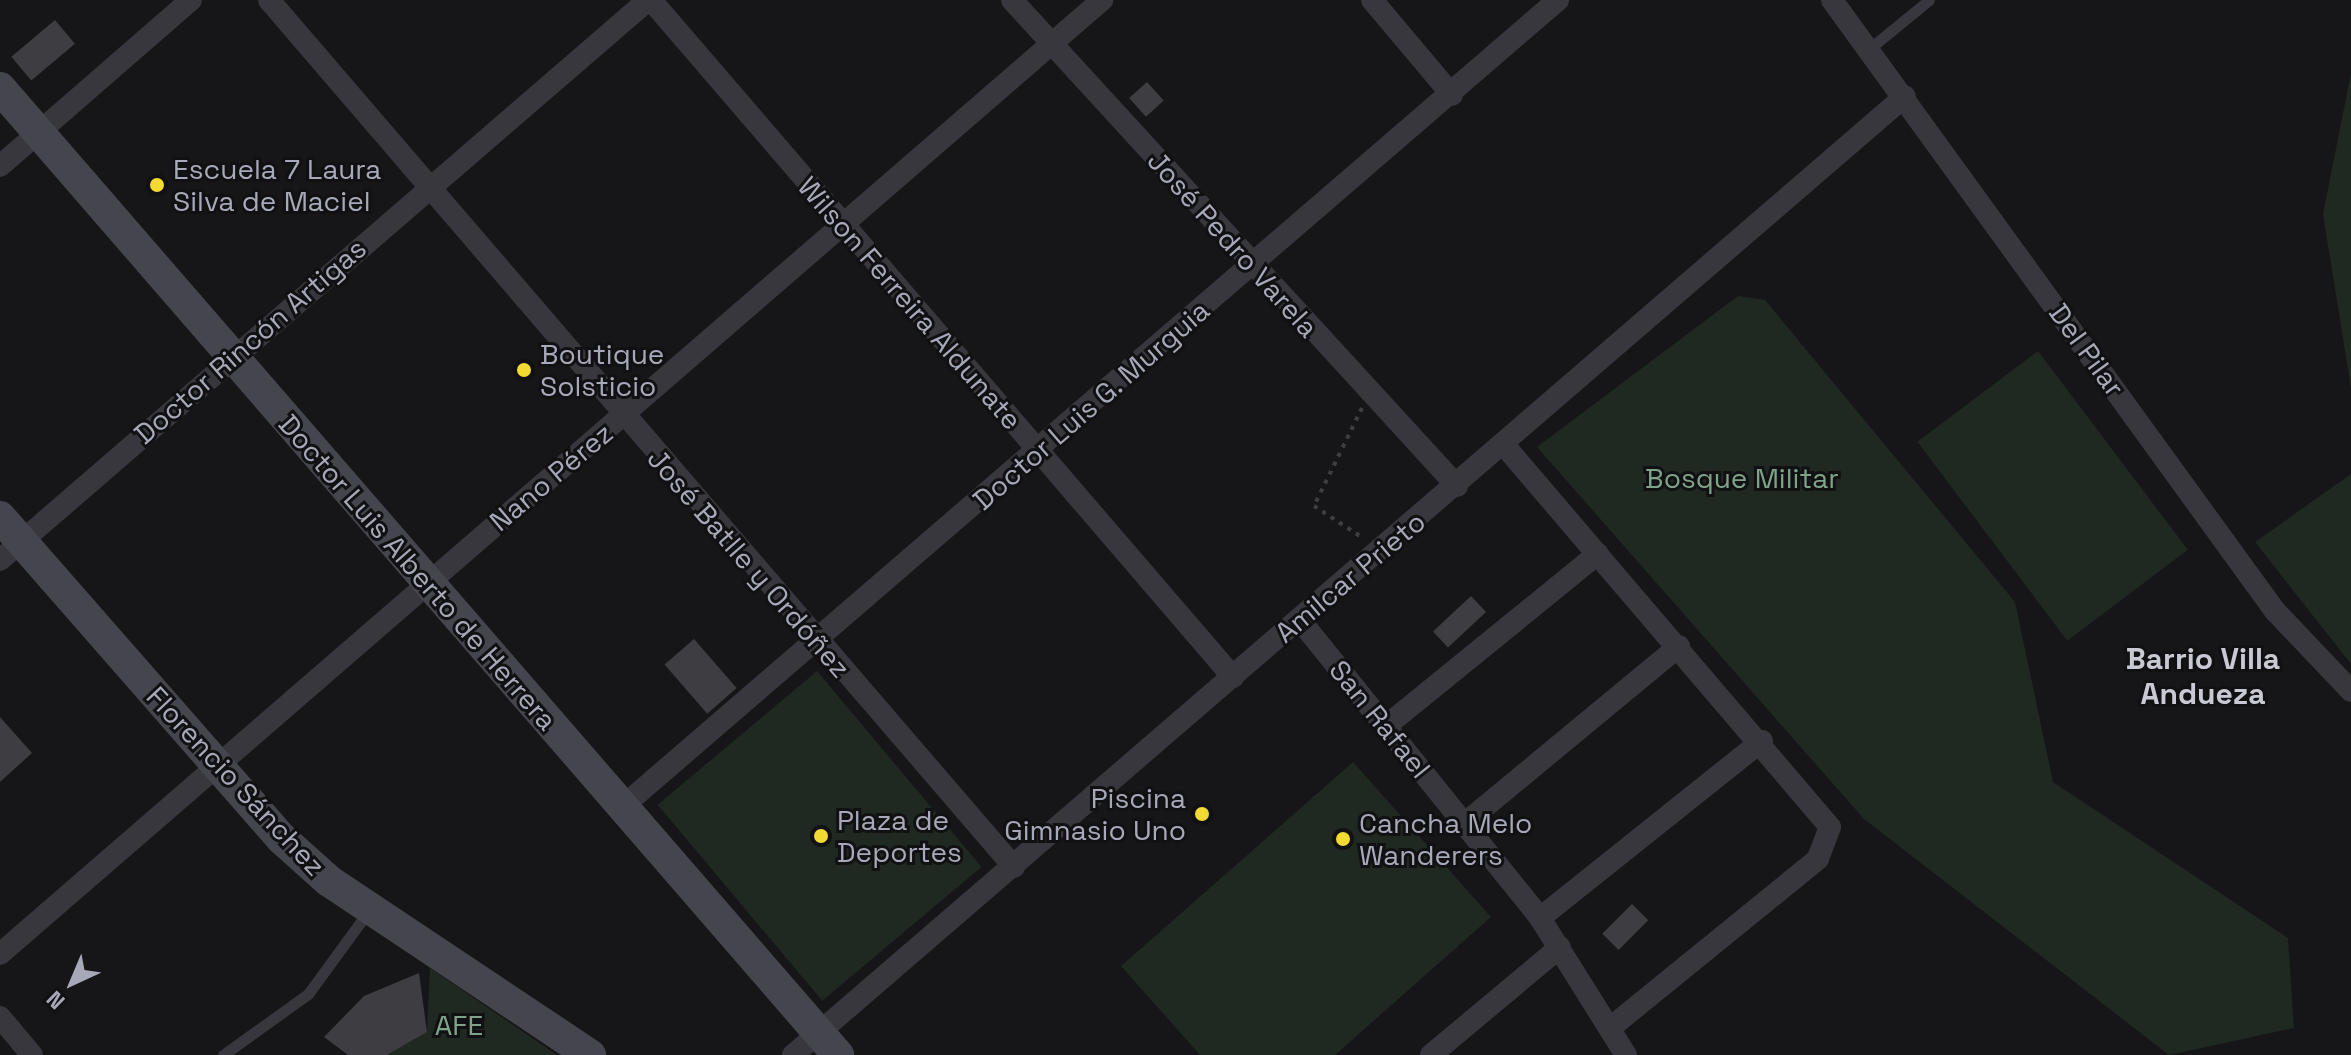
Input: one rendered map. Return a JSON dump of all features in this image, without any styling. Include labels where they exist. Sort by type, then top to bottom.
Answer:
[{"type":"street","points":[[0,166],[191,0]]},
{"type":"street","name":"José Batlle y Ordóñez","points":[[269,0],[424,189],[1014,867]]},
{"type":"street","name":"Doctor Rincón Artigas","points":[[10,550],[424,189],[650,0]]},
{"type":"street","name":"Wilson Ferreira Aldunate","points":[[650,0],[1233,677]]},
{"type":"street","name":"José Pedro Varela","points":[[1012,0],[1252,266],[1457,486]]},
{"type":"street","name":"Nano Pérez","points":[[0,954],[215,764],[622,417],[842,222],[1102,0]]},
{"type":"street","points":[[1372,0],[1452,95]]},
{"type":"street","name":"Doctor Luis G. Murguia","points":[[622,807],[1038,452],[1558,0]]},
{"type":"street","name":"Del Pilar","points":[[1832,0],[1905,96],[2275,611],[2351,691]]},
{"type":"street","name":"Doctor Luis Alberto de Herrera","points":[[0,88],[426,584],[828,1044]]},
{"type":"street","name":"Amilcar Prieto","points":[[793,1055],[828,1044],[1014,867],[1905,96]]},
{"type":"street","points":[[1504,445],[1820,808],[1830,841],[1818,859],[1611,1027]]},
{"type":"street","name":"Florencio Sánchez","points":[[0,517],[10,550],[215,764],[281,838],[370,909],[590,1055]]},
{"type":"street","points":[[1386,726],[1598,554]]},
{"type":"street","name":"San Rafael","points":[[1299,619],[1540,918],[1626,1055]]},
{"type":"street","points":[[1464,824],[1679,646]]},
{"type":"street","points":[[1540,918],[1762,741]]},
{"type":"street","points":[[1431,1055],[1560,947]]},
{"type":"street","points":[[0,1017],[32,1055]]},
{"type":"lane","points":[[1869,49],[1929,0]]},
{"type":"lane","points":[[223,1055],[308,994],[370,909]]},
{"type":"path","points":[[1369,392],[1314,506],[1382,550]]},
{"type":"green space","points":[[2351,73],[2351,388],[2323,214]]},
{"type":"green space","name":"Bosque Militar","points":[[1738,296],[1765,300],[2015,602],[2053,782],[2288,938],[2294,1028],[2169,1055],[1864,819],[1537,447]]},
{"type":"green space","points":[[2038,351],[2188,550],[2067,641],[1917,442]]},
{"type":"green space","points":[[2351,474],[2351,664],[2255,542]]},
{"type":"green space","name":"Plaza de Deportes","points":[[817,671],[982,867],[822,1001],[658,805]]},
{"type":"green space","name":"Cancha Melo Wanderers","points":[[1353,762],[1491,917],[1335,1055],[1200,1055],[1121,966]]},
{"type":"green space","name":"AFE","points":[[430,968],[557,1055],[387,1055],[427,1032]]},
{"type":"building","points":[[55,20],[75,44],[31,80],[11,57]]},
{"type":"building","points":[[1147,82],[1164,101],[1146,117],[1129,98]]},
{"type":"building","points":[[1471,596],[1486,612],[1448,648],[1433,631]]},
{"type":"building","points":[[694,639],[737,688],[707,714],[665,665]]},
{"type":"building","points":[[0,717],[32,753],[0,782]]},
{"type":"building","points":[[1632,904],[1648,920],[1619,950],[1602,934]]},
{"type":"building","points":[[419,973],[427,1032],[387,1055],[348,1055],[324,1037],[364,996]]},
{"type":"place","name":"Escuela 7 Laura Silva de Maciel","points":[[157,185]]},
{"type":"place","name":"Boutique Solsticio","points":[[524,370]]},
{"type":"place","name":"Piscina Gimnasio Uno","points":[[1202,814]]},
{"type":"place","name":"Plaza de Deportes","points":[[821,836]]},
{"type":"place","name":"Cancha Melo Wanderers","points":[[1343,839]]},
{"type":"district","name":"Barrio Villa Andueza","points":[[2203,676]]}]
